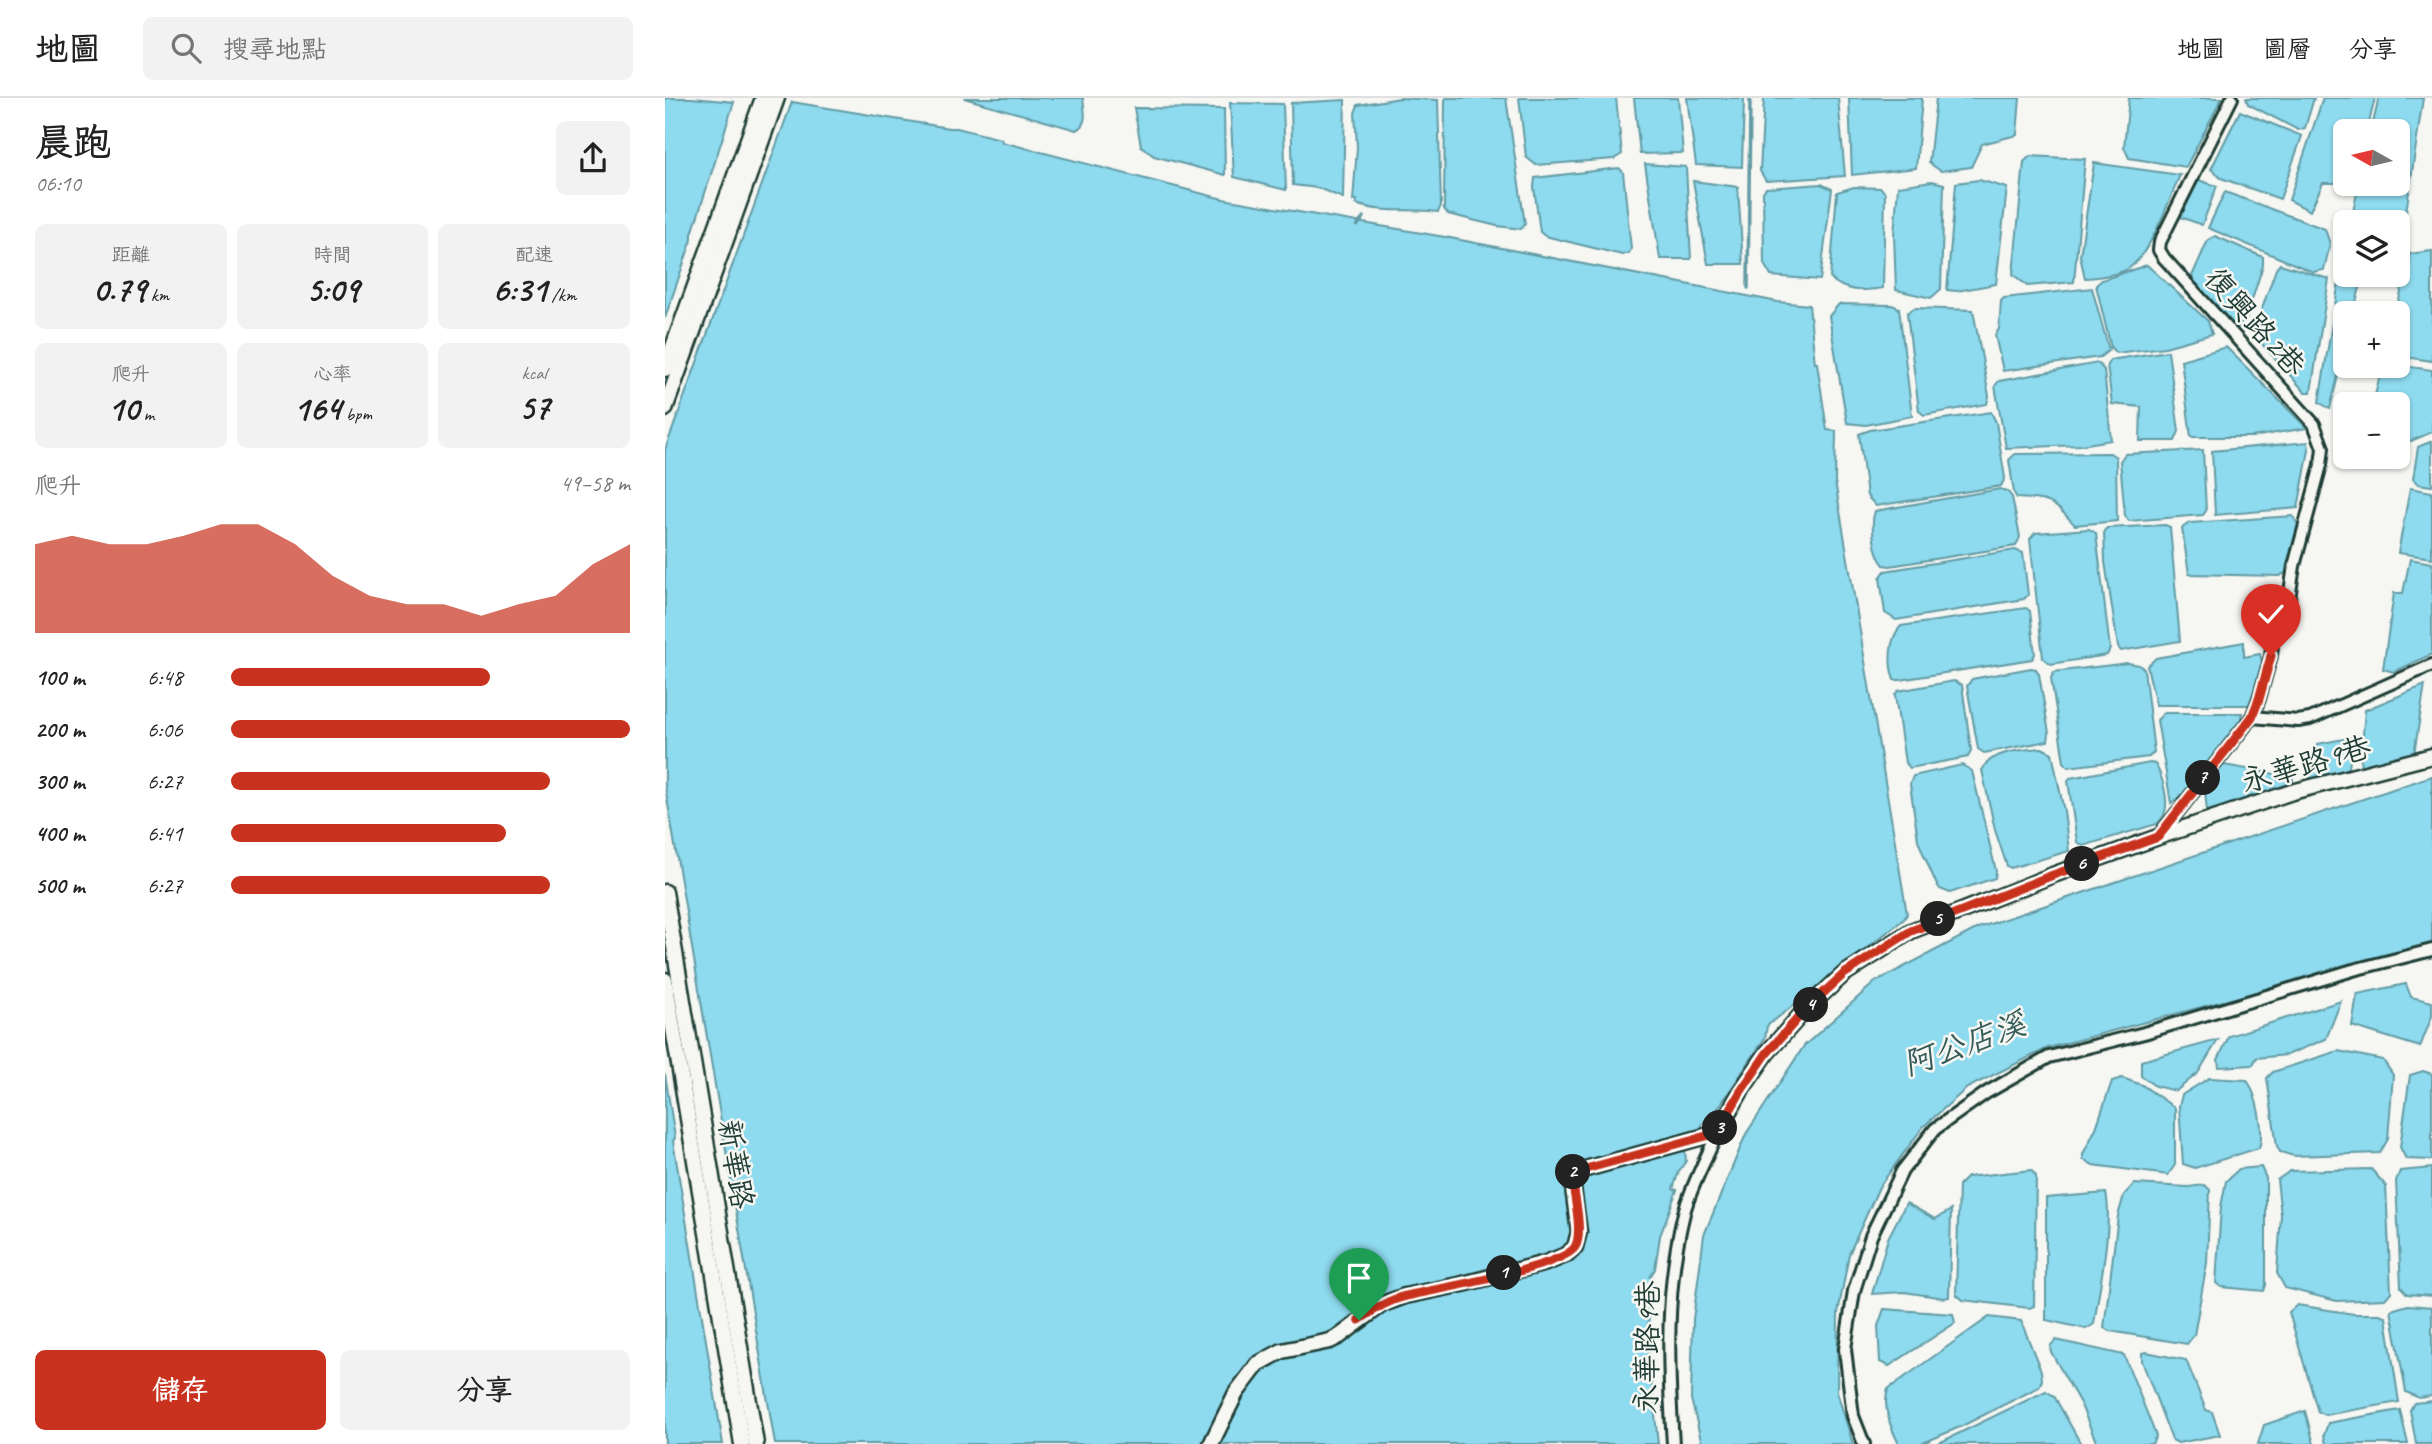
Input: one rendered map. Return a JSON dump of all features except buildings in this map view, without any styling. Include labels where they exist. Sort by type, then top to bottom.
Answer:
[{"type":"street","points":[[665,369],[763,98]]},
{"type":"street","points":[[665,409],[777,98]]},
{"type":"street","name":"復興路2巷","points":[[2158,837],[2252,717],[2271,656],[2273,637],[2281,625],[2288,605],[2294,566],[2321,465],[2323,448],[2314,424],[2159,250],[2160,242],[2232,98]]},
{"type":"street","points":[[2252,717],[2298,721],[2310,719],[2432,665]]},
{"type":"street","name":"永華路9巷","points":[[1673,1444],[1668,1364],[1669,1299],[1684,1211],[1717,1133],[1741,1091],[1767,1053],[1806,1009],[1844,974],[1911,931],[2053,875],[2292,792],[2432,756]]},
{"type":"street","name":"新華路","points":[[665,892],[756,1444]]},
{"type":"street","points":[[1864,1444],[1853,1416],[1845,1349],[1854,1291],[1871,1236],[1902,1171],[1935,1129],[1986,1093],[2049,1057],[2144,1033],[2353,970],[2432,950]]},
{"type":"street","name":"新華路","points":[[665,980],[742,1444]]},
{"type":"street","points":[[1211,1444],[1236,1393],[1258,1364],[1282,1351],[1330,1341],[1383,1304],[1405,1296],[1546,1263],[1566,1255],[1575,1247],[1579,1232],[1571,1173],[1717,1133]]},
{"type":"water","points":[[665,98],[734,102],[665,318]]},
{"type":"water","points":[[964,98],[1083,98],[1084,120],[1076,130]]},
{"type":"water","points":[[1400,98],[1438,100],[1441,206],[1438,212],[1376,209],[1356,204],[1357,200],[1353,201],[1357,147],[1355,113],[1358,105]]},
{"type":"water","points":[[1445,98],[1506,98],[1525,224],[1521,229],[1448,214],[1444,209]]},
{"type":"water","points":[[1519,98],[1616,98],[1622,154],[1614,159],[1536,165],[1526,157]]},
{"type":"water","points":[[1634,98],[1678,98],[1683,153],[1640,154]]},
{"type":"water","points":[[1687,98],[1744,98],[1742,167],[1696,165]]},
{"type":"water","points":[[1764,98],[1838,98],[1845,176],[1766,181],[1760,171]]},
{"type":"water","points":[[1849,98],[1922,98],[1916,168],[1852,175]]},
{"type":"water","points":[[1936,98],[2020,98],[2017,135],[1982,144],[1971,167],[1941,171],[1929,163]]},
{"type":"water","points":[[2129,98],[2222,98],[2186,167],[2129,158],[2124,147]]},
{"type":"water","points":[[2246,98],[2314,98],[2305,128],[2298,130],[2248,104]]},
{"type":"water","points":[[2323,98],[2375,98],[2370,119],[2333,119],[2333,183],[2323,183],[2310,211],[2289,200]]},
{"type":"water","points":[[2379,98],[2423,98],[2410,186],[2410,119],[2374,119]]},
{"type":"water","points":[[1345,100],[1343,198],[1318,188],[1293,185],[1291,103]]},
{"type":"water","points":[[792,102],[957,128],[1223,199],[1445,237],[1778,302],[1809,305],[1815,363],[1827,430],[1836,431],[1835,481],[1907,914],[1767,1026],[1765,1038],[1713,1116],[1707,1118],[1685,1150],[1686,1161],[1679,1171],[1673,1189],[1677,1190],[1660,1236],[1655,1269],[1650,1277],[1653,1279],[1647,1337],[1658,1444],[775,1444],[665,786],[665,450]]},
{"type":"water","points":[[1230,103],[1283,104],[1286,190],[1234,177]]},
{"type":"water","points":[[1134,108],[1224,109],[1225,175],[1154,156],[1141,146]]},
{"type":"water","points":[[2240,111],[2302,136],[2280,199],[2221,178],[2211,169]]},
{"type":"water","points":[[2030,156],[2085,159],[2074,282],[2027,286],[2013,274],[2024,162]]},
{"type":"water","points":[[2094,163],[2180,175],[2159,225],[2137,261],[2120,272],[2085,278],[2080,256]]},
{"type":"water","points":[[1645,164],[1686,167],[1691,259],[1660,259]]},
{"type":"water","points":[[1619,168],[1623,172],[1631,249],[1629,253],[1622,255],[1545,236],[1540,232],[1535,178]]},
{"type":"water","points":[[2195,179],[2217,186],[2202,225],[2178,216]]},
{"type":"water","points":[[1979,180],[2007,188],[1996,284],[1957,291],[1947,290],[1956,183]]},
{"type":"water","points":[[1693,181],[1738,187],[1743,264],[1708,264]]},
{"type":"water","points":[[1932,181],[1944,184],[1941,289],[1931,298],[1896,290],[1894,234],[1898,186]]},
{"type":"water","points":[[1821,184],[1832,189],[1820,280],[1771,276],[1764,264],[1763,192],[1766,188]]},
{"type":"water","points":[[1854,187],[1881,188],[1885,193],[1883,288],[1855,290],[1830,278],[1837,192]]},
{"type":"water","points":[[2225,192],[2325,229],[2330,244],[2324,270],[2313,272],[2208,228]]},
{"type":"water","points":[[2356,196],[2408,196],[2406,210],[2353,210]]},
{"type":"water","points":[[2215,236],[2263,257],[2263,265],[2246,319],[2237,328],[2195,286],[2192,276],[2208,240]]},
{"type":"water","points":[[2432,251],[2432,361],[2410,358],[2410,301],[2399,301],[2402,287],[2410,287],[2410,254]]},
{"type":"water","points":[[2280,264],[2329,279],[2311,392],[2305,392],[2253,334]]},
{"type":"water","points":[[2147,265],[2208,321],[2212,334],[2165,347],[2116,353],[2111,348],[2096,285],[2102,280]]},
{"type":"water","points":[[2338,287],[2360,287],[2356,301],[2336,301]]},
{"type":"water","points":[[2092,288],[2109,350],[2100,357],[2003,371],[1995,335],[1999,329],[2001,301],[2004,298]]},
{"type":"water","points":[[1839,304],[1892,305],[1899,308],[1912,416],[1866,425],[1847,423],[1829,316]]},
{"type":"water","points":[[1914,308],[1973,310],[1989,396],[1987,404],[1924,415],[1919,411],[1907,313]]},
{"type":"water","points":[[2333,317],[2333,378],[2338,378],[2330,409],[2319,402]]},
{"type":"water","points":[[2226,347],[2307,428],[2252,437],[2191,437],[2181,360]]},
{"type":"water","points":[[2168,351],[2179,431],[2175,441],[2140,441],[2141,407],[2112,404],[2107,365],[2110,360]]},
{"type":"water","points":[[2098,363],[2104,370],[2111,440],[2081,445],[2006,448],[1995,386],[1999,381]]},
{"type":"water","points":[[2410,367],[2432,370],[2432,432],[2410,441],[2410,392],[2376,392],[2379,378],[2410,378]]},
{"type":"water","points":[[1991,412],[1996,422],[2005,478],[2001,486],[1876,506],[1867,496],[1859,434],[1870,430]]},
{"type":"water","points":[[2432,441],[2432,486],[2418,484],[2413,479],[2418,447]]},
{"type":"water","points":[[2308,442],[2309,450],[2298,508],[2215,515],[2212,451]]},
{"type":"water","points":[[2203,450],[2206,511],[2203,515],[2129,521],[2125,516],[2120,461],[2125,454]]},
{"type":"water","points":[[2110,453],[2116,457],[2117,521],[2075,525],[2050,503],[2017,498],[2014,493],[2009,460],[2015,454]]},
{"type":"water","points":[[2410,488],[2432,492],[2432,558],[2398,553]]},
{"type":"water","points":[[2000,489],[2012,497],[2020,537],[2016,546],[1884,565],[1874,539],[1875,511]]},
{"type":"water","points":[[2293,516],[2300,528],[2288,572],[2279,576],[2189,574],[2182,528],[2190,523]]},
{"type":"water","points":[[2170,527],[2180,641],[2121,651],[2118,647],[2105,562],[2104,531],[2107,528]]},
{"type":"water","points":[[2089,529],[2096,533],[2110,649],[2107,655],[2051,664],[2043,658],[2030,539],[2035,533]]},
{"type":"water","points":[[2015,550],[2023,553],[2028,595],[2024,599],[1896,620],[1885,613],[1880,578],[1885,571]]},
{"type":"water","points":[[2410,559],[2432,563],[2432,654],[2394,672],[2383,669],[2394,593],[2403,593]]},
{"type":"water","points":[[2026,608],[2030,611],[2035,654],[2032,659],[1894,680],[1891,652],[1894,637],[1901,626]]},
{"type":"water","points":[[2244,642],[2244,657],[2260,654],[2263,665],[2249,705],[2156,705],[2147,666],[2156,658]]},
{"type":"water","points":[[2128,663],[2144,669],[2154,752],[2149,757],[2068,767],[2064,762],[2051,678],[2054,672]]},
{"type":"water","points":[[2036,669],[2039,674],[2048,741],[1984,753],[1978,749],[1967,686],[1972,679]]},
{"type":"water","points":[[1954,681],[1962,685],[1971,750],[1968,757],[1910,768],[1905,763],[1895,695],[1898,691]]},
{"type":"water","points":[[2425,685],[2414,754],[2360,769],[2365,710]]},
{"type":"water","points":[[2164,713],[2242,713],[2239,726],[2218,755],[2203,768],[2182,796],[2171,803],[2157,720]]},
{"type":"water","points":[[2354,737],[2348,773],[2308,783],[2317,744]]},
{"type":"water","points":[[2042,748],[2052,753],[2069,851],[2011,868],[2007,866],[1995,830],[1982,770],[1999,755]]},
{"type":"water","points":[[2155,764],[2164,789],[2166,810],[2162,819],[2157,824],[2083,846],[2077,842],[2068,781],[2070,778]]},
{"type":"water","points":[[1962,765],[1972,771],[1996,871],[1995,878],[1950,893],[1940,889],[1936,883],[1918,840],[1910,784],[1913,776]]},
{"type":"water","points":[[2224,765],[2293,777],[2292,792],[2207,811],[2204,782]]},
{"type":"water","name":"阿公店溪","points":[[2432,776],[2432,951],[2336,971],[2048,1048],[1967,1088],[1923,1127],[1879,1187],[1849,1254],[1838,1313],[1837,1392],[1853,1444],[1702,1444],[1691,1399],[1693,1319],[1704,1235],[1746,1134],[1804,1046],[1875,982],[1978,928]]},
{"type":"water","points":[[2406,984],[2411,997],[2432,1002],[2432,1016],[2420,1047],[2352,1026],[2357,994]]},
{"type":"water","points":[[2341,1001],[2326,1039],[2287,1055],[2256,1058],[2253,1065],[2219,1067],[2218,1060],[2229,1036]]},
{"type":"water","points":[[2218,1040],[2198,1073],[2176,1091],[2155,1086],[2141,1076],[2141,1061]]},
{"type":"water","points":[[2338,1051],[2383,1060],[2393,1075],[2388,1139],[2380,1153],[2294,1156],[2280,1152],[2267,1078],[2273,1072]]},
{"type":"water","points":[[2423,1071],[2432,1074],[2432,1160],[2406,1159],[2400,1147],[2410,1075]]},
{"type":"water","points":[[665,1074],[675,1138],[673,1141],[723,1444],[665,1444]]},
{"type":"water","points":[[2122,1078],[2142,1085],[2175,1108],[2175,1165],[2168,1175],[2093,1165],[2083,1159],[2112,1081]]},
{"type":"water","points":[[2209,1078],[2247,1080],[2259,1114],[2261,1141],[2259,1148],[2195,1168],[2183,1164],[2179,1106],[2182,1095]]},
{"type":"water","points":[[2261,1167],[2266,1178],[2264,1291],[2221,1287],[2216,1283],[2221,1207],[2226,1181],[2239,1169]]},
{"type":"water","points":[[2432,1168],[2432,1296],[2407,1294],[2401,1287],[2396,1181],[2400,1171]]},
{"type":"water","points":[[2371,1169],[2386,1186],[2391,1292],[2385,1299],[2337,1301],[2285,1288],[2277,1273],[2281,1215],[2277,1180],[2290,1171]]},
{"type":"water","points":[[2031,1170],[2036,1176],[2034,1306],[2029,1308],[1963,1300],[1956,1294],[1959,1185],[1967,1177]]},
{"type":"water","points":[[2134,1184],[2188,1187],[2205,1185],[2210,1190],[2207,1263],[2194,1335],[2187,1344],[2104,1328],[2118,1216],[2124,1195]]},
{"type":"water","points":[[2106,1193],[2107,1239],[2094,1324],[2086,1329],[2046,1320],[2046,1198]]},
{"type":"water","points":[[1906,1203],[1935,1219],[1951,1210],[1949,1297],[1904,1292],[1872,1294],[1888,1238]]},
{"type":"water","points":[[2297,1305],[2354,1314],[2380,1314],[2386,1317],[2399,1402],[2325,1415],[2318,1412],[2289,1312]]},
{"type":"water","points":[[2408,1305],[2432,1307],[2432,1396],[2419,1398],[2406,1392],[2391,1310]]},
{"type":"water","points":[[1884,1309],[1953,1314],[1955,1323],[1889,1366],[1880,1362],[1878,1326]]},
{"type":"water","points":[[1989,1317],[2021,1321],[2041,1371],[2042,1380],[2039,1387],[1921,1444],[1899,1444],[1887,1411],[1888,1389]]},
{"type":"water","points":[[2056,1340],[2124,1355],[2156,1436],[2152,1444],[2097,1444],[2081,1405],[2051,1352],[2050,1346]]},
{"type":"water","points":[[2142,1353],[2186,1360],[2206,1410],[2212,1412],[2220,1435],[2178,1443],[2172,1440],[2142,1361]]},
{"type":"water","points":[[2046,1391],[2054,1396],[2081,1444],[1937,1444]]},
{"type":"water","points":[[2432,1401],[2432,1444],[2416,1444],[2410,1410],[2414,1403]]},
{"type":"water","points":[[2400,1410],[2408,1444],[2326,1444],[2324,1435],[2328,1423]]},
{"type":"water","points":[[2305,1411],[2314,1444],[2258,1444],[2264,1425]]},
{"type":"waterway","points":[[1748,288],[1750,98]]},
{"type":"waterway","points":[[1357,226],[1364,217]]},
{"type":"route","points":[[1359,1320],[1383,1304],[1405,1296],[1546,1263],[1566,1255],[1575,1247],[1579,1232],[1571,1173],[1717,1133],[1767,1053],[1806,1009],[1844,974],[1911,931],[2158,837],[2252,717],[2271,656]]}]
